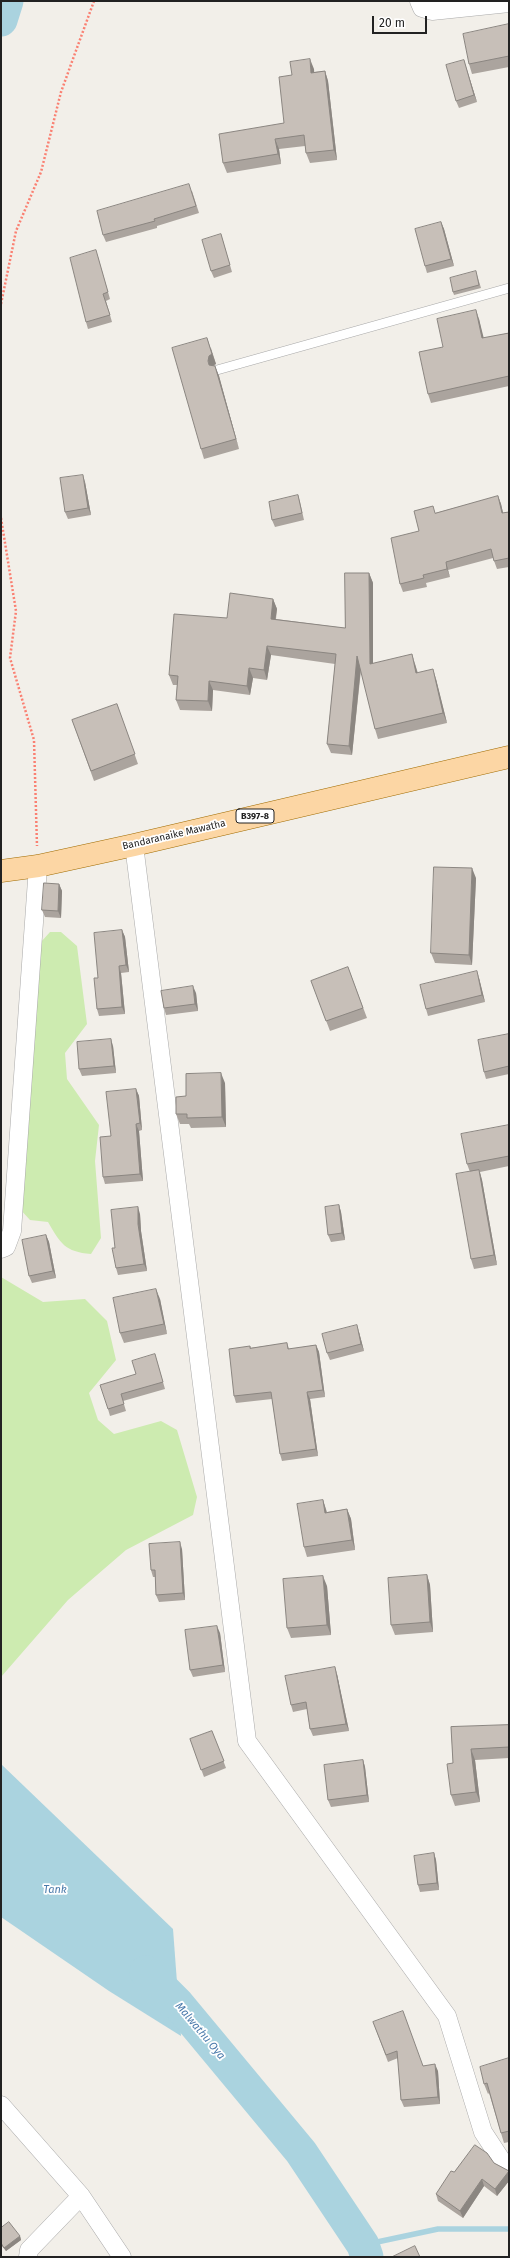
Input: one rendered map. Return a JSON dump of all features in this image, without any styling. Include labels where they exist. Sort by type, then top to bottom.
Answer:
[{"type":"main road","name":"Bandaranaike Mawatha","points":[[1,871],[38,866],[134,845],[509,757]]},
{"type":"street","points":[[420,1],[422,8],[432,11],[509,3]]},
{"type":"street","points":[[134,845],[247,1741],[448,2016],[483,2132],[502,2161],[509,2165]]},
{"type":"street","points":[[1,1249],[6,1247],[12,1231],[38,866]]},
{"type":"street","points":[[1,2105],[81,2196],[122,2257]]},
{"type":"street","points":[[28,2257],[29,2250],[81,2196]]},
{"type":"lane","points":[[217,370],[509,288]]},
{"type":"path","points":[[1,304],[16,230],[41,172],[61,92],[94,1]]},
{"type":"path","points":[[1,518],[16,611],[10,658],[34,740],[38,866]]},
{"type":"green space","points":[[50,932],[61,932],[77,946],[87,1024],[65,1053],[67,1079],[99,1125],[95,1161],[101,1238],[91,1254],[69,1249],[56,1236],[48,1222],[30,1220],[19,1208],[41,942]]},
{"type":"green space","points":[[1,1277],[43,1302],[85,1299],[107,1321],[116,1360],[89,1393],[98,1420],[114,1434],[161,1421],[177,1430],[197,1497],[193,1515],[126,1550],[68,1600],[1,1677]]},
{"type":"water","name":"Tank","points":[[1,1764],[173,1929],[181,2036],[109,1991],[1,1917]]},
{"type":"building","points":[[509,24],[509,56],[469,64],[463,34]]},
{"type":"building","points":[[310,59],[311,73],[325,71],[334,150],[306,153],[304,135],[275,139],[278,154],[223,163],[219,134],[284,123],[279,77],[292,75],[290,62]]},
{"type":"building","points":[[464,60],[474,95],[456,101],[446,65]]},
{"type":"building","points":[[189,184],[196,206],[154,219],[155,221],[103,235],[97,211]]},
{"type":"building","points":[[441,222],[451,259],[425,266],[415,229]]},
{"type":"building","points":[[221,234],[230,265],[211,271],[202,240]]},
{"type":"building","points":[[96,250],[108,292],[103,294],[110,315],[86,322],[70,258]]},
{"type":"building","points":[[476,271],[479,285],[453,292],[450,278]]},
{"type":"building","points":[[476,310],[482,338],[509,333],[509,376],[428,394],[419,352],[443,347],[437,319]]},
{"type":"building","points":[[207,338],[212,354],[209,356],[209,365],[215,366],[236,439],[201,449],[172,348]]},
{"type":"building","points":[[83,475],[88,508],[65,512],[60,478]]},
{"type":"building","points":[[298,495],[302,513],[272,520],[269,502]]},
{"type":"building","points":[[498,496],[502,513],[509,512],[509,558],[494,561],[491,549],[446,562],[447,569],[423,575],[424,578],[400,584],[391,538],[419,531],[414,511],[433,506],[435,513]]},
{"type":"building","points":[[345,573],[369,573],[370,664],[412,654],[416,673],[433,669],[443,713],[375,729],[357,656],[349,746],[327,744],[336,654],[267,646],[264,670],[249,668],[247,686],[209,681],[208,701],[176,700],[178,676],[169,675],[174,614],[227,618],[230,593],[273,599],[271,619],[345,628]]},
{"type":"building","points":[[117,704],[135,754],[91,771],[72,720]]},
{"type":"building","points":[[434,867],[472,868],[469,955],[431,953]]},
{"type":"building","points":[[44,883],[59,884],[58,911],[42,910]]},
{"type":"building","points":[[122,930],[126,965],[119,966],[122,1007],[97,1009],[94,978],[98,978],[94,933]]},
{"type":"building","points":[[348,967],[363,1008],[326,1021],[311,981]]},
{"type":"building","points":[[477,971],[482,995],[426,1009],[420,985]]},
{"type":"building","points":[[193,986],[195,1004],[164,1008],[161,991]]},
{"type":"building","points":[[509,1034],[509,1066],[484,1072],[478,1040]]},
{"type":"building","points":[[111,1039],[114,1066],[79,1069],[77,1042]]},
{"type":"building","points":[[221,1073],[222,1117],[187,1118],[187,1114],[176,1114],[176,1097],[186,1096],[186,1074]]},
{"type":"building","points":[[136,1089],[140,1123],[136,1124],[140,1174],[103,1177],[100,1137],[111,1136],[106,1092]]},
{"type":"building","points":[[509,1125],[509,1156],[467,1164],[461,1134]]},
{"type":"building","points":[[479,1170],[494,1255],[471,1259],[456,1174]]},
{"type":"building","points":[[339,1205],[342,1233],[328,1235],[325,1207]]},
{"type":"building","points":[[138,1207],[138,1224],[144,1264],[116,1268],[112,1248],[115,1248],[111,1210]]},
{"type":"building","points":[[46,1235],[53,1271],[29,1276],[22,1240]]},
{"type":"building","points":[[156,1289],[164,1324],[120,1333],[113,1298]]},
{"type":"building","points":[[357,1325],[361,1344],[327,1353],[322,1334]]},
{"type":"building","points":[[287,1343],[288,1349],[316,1345],[323,1390],[307,1392],[316,1449],[280,1454],[271,1392],[234,1396],[229,1349]]},
{"type":"building","points":[[155,1354],[163,1382],[121,1394],[124,1404],[108,1409],[100,1385],[136,1374],[132,1361]]},
{"type":"building","points":[[323,1500],[325,1513],[347,1509],[352,1540],[304,1547],[297,1504]]},
{"type":"building","points":[[180,1542],[183,1593],[156,1595],[155,1570],[151,1570],[149,1544]]},
{"type":"building","points":[[427,1575],[430,1622],[391,1625],[388,1578]]},
{"type":"building","points":[[323,1576],[327,1625],[287,1628],[283,1579]]},
{"type":"building","points":[[217,1626],[223,1665],[190,1670],[185,1630]]},
{"type":"building","points":[[335,1667],[346,1724],[310,1729],[306,1702],[291,1705],[285,1676]]},
{"type":"building","points":[[509,1725],[509,1747],[471,1749],[476,1792],[451,1795],[447,1764],[453,1763],[451,1727]]},
{"type":"building","points":[[212,1731],[224,1761],[201,1770],[190,1739]]},
{"type":"building","points":[[363,1760],[367,1795],[328,1800],[324,1765]]},
{"type":"building","points":[[434,1853],[437,1883],[418,1885],[414,1856]]},
{"type":"building","points":[[403,2011],[423,2066],[435,2064],[438,2097],[401,2100],[397,2051],[386,2055],[373,2022]]},
{"type":"building","points":[[509,2058],[509,2131],[501,2133],[487,2083],[484,2084],[480,2067]]},
{"type":"building","points":[[475,2145],[487,2153],[494,2163],[509,2171],[495,2189],[482,2179],[460,2211],[436,2194],[451,2171],[454,2172]]},
{"type":"building","points":[[9,2222],[20,2236],[4,2248],[1,2243],[1,2228]]},
{"type":"building","points":[[415,2246],[420,2257],[392,2257]]},
{"type":"waterway","name":"Malwathu Oya","points":[[1,20],[7,1]]},
{"type":"waterway","name":"Malwathu Oya","points":[[146,1972],[178,2004],[301,2152],[363,2245],[367,2257]]},
{"type":"waterway","points":[[363,2245],[438,2229],[509,2229]]}]
